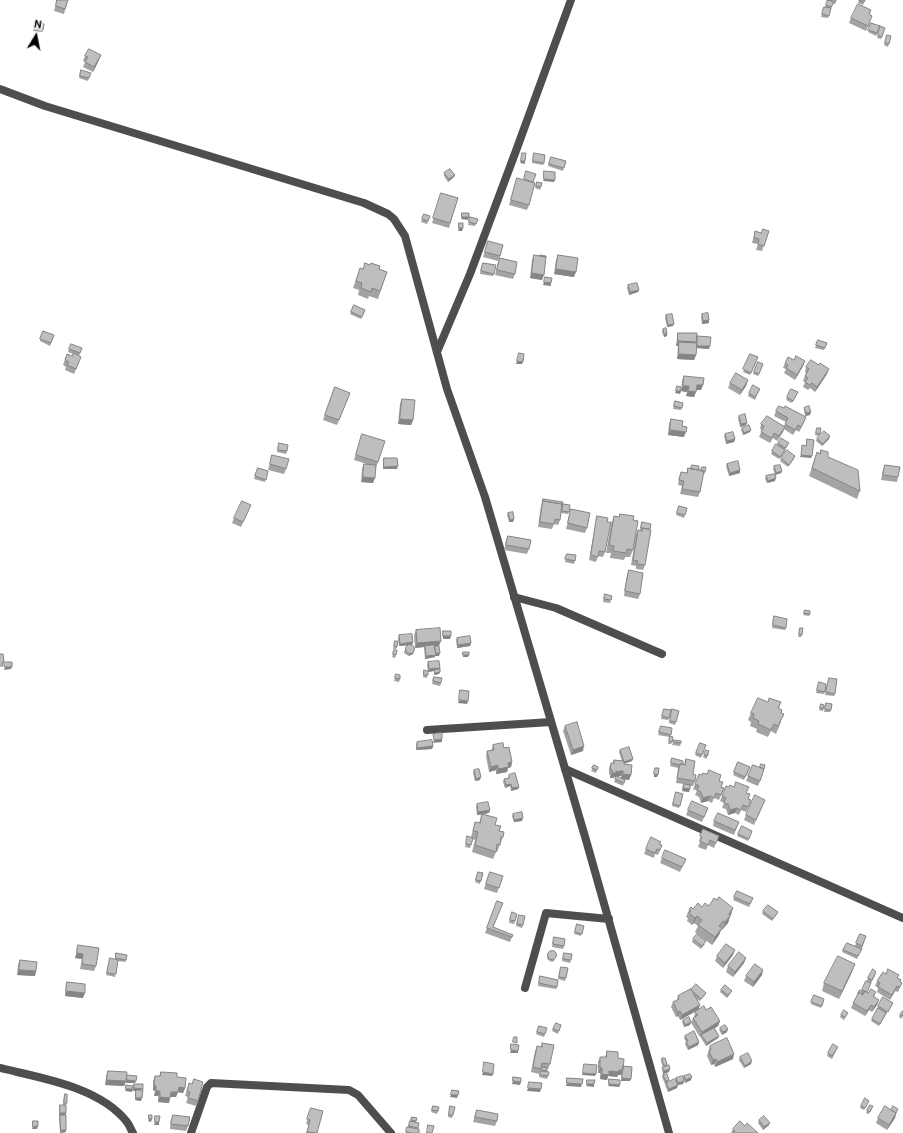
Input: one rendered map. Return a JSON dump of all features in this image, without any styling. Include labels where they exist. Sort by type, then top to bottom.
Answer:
[{"type":"street","points":[[437,352],[470,274],[571,0]]},
{"type":"street","points":[[0,90],[44,106],[364,203],[388,214],[394,219],[406,236],[447,389],[485,497],[609,919],[669,1133]]},
{"type":"street","points":[[514,597],[556,608],[662,654]]},
{"type":"street","points":[[427,730],[551,722]]},
{"type":"street","points":[[565,769],[903,918]]},
{"type":"street","points":[[525,988],[546,913],[609,919]]},
{"type":"street","points":[[0,1068],[79,1089],[96,1097],[116,1110],[133,1133]]},
{"type":"street","points":[[191,1133],[207,1087],[211,1083],[349,1090],[358,1095],[391,1133]]},
{"type":"building","points":[[57,0],[68,0],[65,9],[56,6]]},
{"type":"building","points":[[828,0],[834,2],[831,7],[826,5]]},
{"type":"building","points":[[858,4],[871,10],[869,14],[872,16],[868,26],[851,18]]},
{"type":"building","points":[[824,7],[831,8],[829,16],[822,14]]},
{"type":"building","points":[[35,22],[44,24],[43,30],[34,28]]},
{"type":"building","points":[[871,23],[880,26],[877,33],[868,30]]},
{"type":"building","points":[[880,26],[885,28],[882,37],[878,35]]},
{"type":"building","points":[[887,35],[891,36],[889,44],[885,43]]},
{"type":"building","points":[[89,49],[101,55],[94,67],[85,62],[88,57],[85,56]]},
{"type":"building","points":[[81,70],[91,73],[89,78],[80,76]]},
{"type":"building","points":[[522,153],[526,153],[525,161],[521,161]]},
{"type":"building","points":[[534,153],[545,155],[544,163],[533,161]]},
{"type":"building","points":[[551,157],[566,161],[564,168],[549,164]]},
{"type":"building","points":[[450,169],[455,175],[449,179],[444,173]]},
{"type":"building","points":[[526,171],[536,174],[533,182],[524,179]]},
{"type":"building","points":[[544,171],[555,172],[555,180],[544,179]]},
{"type":"building","points":[[517,178],[535,183],[529,205],[511,200]]},
{"type":"building","points":[[537,182],[542,183],[541,187],[536,186]]},
{"type":"building","points":[[441,193],[458,198],[450,223],[433,218]]},
{"type":"building","points":[[462,213],[469,213],[469,217],[462,217]]},
{"type":"building","points":[[424,214],[430,216],[428,221],[422,219]]},
{"type":"building","points":[[470,217],[478,219],[476,224],[469,222]]},
{"type":"building","points":[[459,223],[463,223],[463,228],[459,228]]},
{"type":"building","points":[[763,229],[769,231],[764,246],[758,244],[759,239],[754,238],[755,231],[761,233]]},
{"type":"building","points":[[488,241],[503,245],[500,256],[485,252]]},
{"type":"building","points":[[534,255],[546,257],[544,275],[532,273]]},
{"type":"building","points":[[558,255],[578,258],[576,272],[556,269]]},
{"type":"building","points":[[500,258],[517,262],[515,274],[497,270]]},
{"type":"building","points":[[365,263],[380,266],[379,269],[387,272],[380,291],[372,288],[371,292],[361,288],[362,283],[356,281],[360,268],[363,269]]},
{"type":"building","points":[[483,263],[496,265],[494,274],[481,271]]},
{"type":"building","points":[[545,277],[552,278],[551,283],[544,282]]},
{"type":"building","points":[[637,283],[639,290],[630,292],[628,285]]},
{"type":"building","points":[[354,305],[365,310],[362,317],[351,312]]},
{"type":"building","points":[[708,313],[709,320],[703,321],[702,314]]},
{"type":"building","points":[[672,314],[674,324],[668,325],[666,315]]},
{"type":"building","points":[[666,328],[667,334],[664,334],[663,329]]},
{"type":"building","points":[[43,331],[54,335],[51,343],[40,339]]},
{"type":"building","points":[[678,333],[697,333],[697,342],[678,341]]},
{"type":"building","points":[[697,336],[711,337],[710,346],[697,346]]},
{"type":"building","points":[[818,340],[827,343],[825,348],[816,345]]},
{"type":"building","points":[[679,342],[697,343],[696,355],[679,354]]},
{"type":"building","points":[[71,344],[82,348],[80,353],[69,349]]},
{"type":"building","points":[[74,353],[81,357],[76,369],[67,365],[69,362],[65,360],[67,354],[72,356]]},
{"type":"building","points":[[519,353],[524,354],[523,362],[517,361]]},
{"type":"building","points":[[750,354],[758,357],[751,373],[743,369]]},
{"type":"building","points":[[796,356],[805,361],[797,375],[786,368],[788,365],[785,363],[788,357],[794,360]]},
{"type":"building","points":[[811,360],[819,365],[820,363],[829,369],[817,387],[812,383],[810,385],[805,382],[808,378],[805,376],[809,369],[806,367]]},
{"type":"building","points":[[758,362],[763,364],[759,374],[754,372]]},
{"type":"building","points":[[736,373],[748,380],[742,390],[730,383]]},
{"type":"building","points":[[684,376],[704,378],[703,385],[697,385],[696,392],[688,391],[689,386],[683,386]]},
{"type":"building","points":[[753,385],[760,389],[755,397],[749,393]]},
{"type":"building","points":[[677,386],[681,387],[681,391],[676,391]]},
{"type":"building","points":[[335,387],[350,393],[339,420],[325,415]]},
{"type":"building","points":[[791,389],[798,392],[793,401],[787,397]]},
{"type":"building","points":[[402,399],[415,400],[413,420],[400,419]]},
{"type":"building","points":[[675,401],[683,403],[682,408],[674,406]]},
{"type":"building","points":[[779,406],[784,408],[785,406],[806,417],[801,427],[798,425],[795,430],[785,424],[788,418],[776,411]]},
{"type":"building","points":[[809,406],[811,412],[806,413],[804,408]]},
{"type":"building","points":[[745,414],[747,423],[741,424],[739,416]]},
{"type":"building","points":[[767,416],[785,427],[779,436],[774,433],[772,438],[761,432],[764,426],[761,424]]},
{"type":"building","points":[[671,419],[683,421],[682,426],[687,427],[686,432],[670,430]]},
{"type":"building","points":[[749,425],[751,430],[744,433],[742,428]]},
{"type":"building","points":[[817,428],[821,428],[820,434],[816,433]]},
{"type":"building","points":[[824,431],[830,436],[823,444],[817,438]]},
{"type":"building","points":[[733,432],[735,439],[727,441],[725,434]]},
{"type":"building","points":[[362,434],[385,441],[378,462],[356,455]]},
{"type":"building","points":[[781,438],[789,443],[785,448],[778,443]]},
{"type":"building","points":[[807,439],[814,440],[812,456],[801,455],[802,445],[806,446]]},
{"type":"building","points":[[279,443],[288,445],[287,451],[278,450]]},
{"type":"building","points":[[776,444],[785,450],[780,457],[772,451]]},
{"type":"building","points":[[787,450],[795,456],[789,465],[781,458]]},
{"type":"building","points":[[821,450],[828,452],[828,457],[858,470],[860,491],[812,468],[817,452],[820,454]]},
{"type":"building","points":[[272,455],[289,459],[286,469],[270,464]]},
{"type":"building","points":[[384,458],[397,458],[398,466],[384,467]]},
{"type":"building","points":[[738,461],[740,470],[730,473],[727,464]]},
{"type":"building","points":[[364,464],[376,465],[375,478],[363,477]]},
{"type":"building","points":[[692,465],[699,466],[699,470],[691,469]]},
{"type":"building","points":[[780,465],[782,471],[776,473],[774,466]]},
{"type":"building","points":[[885,465],[900,467],[898,477],[883,475]]},
{"type":"building","points":[[702,467],[706,467],[705,472],[701,471]]},
{"type":"building","points":[[258,468],[268,471],[266,480],[255,476]]},
{"type":"building","points":[[688,468],[704,471],[700,492],[682,489],[684,481],[679,480],[681,472],[687,473]]},
{"type":"building","points":[[775,474],[776,478],[768,481],[766,476]]},
{"type":"building","points":[[543,499],[563,502],[562,507],[562,504],[543,501]]},
{"type":"building","points":[[242,501],[251,505],[243,522],[234,518]]},
{"type":"building","points":[[543,501],[562,504],[560,520],[555,519],[554,524],[540,522]]},
{"type":"building","points":[[563,504],[570,505],[569,512],[562,511]]},
{"type":"building","points":[[679,506],[687,508],[685,515],[677,513]]},
{"type":"building","points":[[571,509],[590,513],[587,528],[568,523]]},
{"type":"building","points":[[513,512],[514,519],[510,520],[508,513]]},
{"type":"building","points":[[620,514],[634,516],[633,520],[638,521],[633,550],[627,549],[626,553],[613,551],[614,546],[609,545],[614,516],[619,517]]},
{"type":"building","points":[[597,516],[608,518],[607,522],[611,522],[605,552],[599,551],[598,557],[591,555]]},
{"type":"building","points":[[642,522],[651,524],[650,529],[641,528]]},
{"type":"building","points":[[642,528],[651,530],[645,565],[637,564],[638,561],[633,560],[638,530],[642,531]]},
{"type":"building","points":[[508,536],[531,540],[529,549],[506,545]]},
{"type":"building","points":[[567,554],[576,555],[575,561],[565,559]]},
{"type":"building","points":[[629,570],[643,573],[640,594],[625,591]]},
{"type":"building","points":[[605,594],[612,596],[611,600],[604,599]]},
{"type":"building","points":[[805,610],[810,611],[810,614],[804,613]]},
{"type":"building","points":[[774,616],[787,619],[786,628],[773,625]]},
{"type":"building","points":[[440,628],[441,641],[417,643],[416,630]]},
{"type":"building","points":[[800,628],[803,628],[802,635],[799,634]]},
{"type":"building","points":[[443,631],[451,631],[451,636],[443,636]]},
{"type":"building","points":[[412,634],[413,642],[400,644],[399,635]]},
{"type":"building","points":[[470,636],[471,643],[458,645],[457,638]]},
{"type":"building","points":[[395,641],[398,641],[397,647],[394,646]]},
{"type":"building","points":[[408,645],[412,645],[414,649],[412,653],[408,653],[406,651],[406,647]]},
{"type":"building","points":[[434,645],[436,655],[426,656],[425,646]]},
{"type":"building","points":[[435,646],[439,646],[440,653],[436,653]]},
{"type":"building","points":[[394,650],[397,650],[396,655],[393,654]]},
{"type":"building","points":[[463,652],[469,652],[469,655],[463,655]]},
{"type":"building","points":[[0,654],[3,654],[3,666],[0,666]]},
{"type":"building","points":[[439,661],[440,668],[429,669],[428,662]]},
{"type":"building","points":[[4,662],[12,662],[12,667],[5,667]]},
{"type":"building","points":[[440,669],[440,672],[435,673],[434,670]]},
{"type":"building","points":[[424,670],[428,671],[428,675],[424,675]]},
{"type":"building","points":[[396,674],[400,675],[400,679],[395,678]]},
{"type":"building","points":[[434,677],[442,678],[441,683],[433,681]]},
{"type":"building","points":[[829,678],[837,679],[835,694],[826,692]]},
{"type":"building","points":[[819,682],[826,684],[825,692],[817,690]]},
{"type":"building","points":[[460,690],[469,691],[468,701],[459,700]]},
{"type":"building","points":[[758,698],[768,702],[769,698],[781,702],[778,708],[782,710],[781,713],[784,714],[778,726],[774,724],[771,730],[758,724],[759,721],[753,718],[754,714],[751,713]]},
{"type":"building","points":[[826,703],[832,704],[831,710],[825,709]]},
{"type":"building","points":[[821,704],[824,705],[824,708],[820,708]]},
{"type":"building","points":[[664,709],[671,710],[669,718],[662,716]]},
{"type":"building","points":[[672,709],[679,711],[676,722],[670,721]]},
{"type":"building","points":[[577,722],[584,746],[573,750],[565,726]]},
{"type":"building","points":[[661,726],[672,728],[671,735],[659,732]]},
{"type":"building","points":[[442,733],[442,739],[434,740],[433,734]]},
{"type":"building","points":[[670,736],[673,737],[672,742],[669,741]]},
{"type":"building","points":[[432,740],[433,746],[417,748],[417,742]]},
{"type":"building","points":[[674,740],[681,741],[681,743],[673,742]]},
{"type":"building","points":[[503,743],[504,748],[509,747],[512,762],[508,763],[509,767],[498,769],[498,765],[491,767],[487,751],[494,750],[493,745]]},
{"type":"building","points":[[700,743],[706,745],[702,755],[696,753]]},
{"type":"building","points":[[629,747],[633,759],[624,762],[620,750]]},
{"type":"building","points":[[706,750],[709,751],[707,756],[704,754]]},
{"type":"building","points":[[672,758],[683,761],[683,764],[680,765],[671,763]]},
{"type":"building","points":[[686,759],[695,761],[693,774],[696,775],[695,781],[677,778],[680,764],[685,765]]},
{"type":"building","points":[[614,760],[624,761],[624,764],[632,765],[631,775],[623,774],[623,771],[616,771],[616,773],[612,773],[612,770],[610,769],[611,763],[614,763]]},
{"type":"building","points":[[738,762],[750,767],[745,777],[734,772]]},
{"type":"building","points":[[761,764],[765,765],[764,769],[760,767]]},
{"type":"building","points":[[594,765],[598,767],[597,770],[592,768]]},
{"type":"building","points":[[753,765],[764,769],[760,781],[748,776]]},
{"type":"building","points":[[655,768],[659,768],[658,775],[654,774]]},
{"type":"building","points":[[479,769],[481,777],[476,779],[474,770]]},
{"type":"building","points":[[709,770],[721,775],[719,781],[723,782],[721,787],[724,788],[721,795],[716,793],[714,798],[710,796],[703,798],[701,792],[697,790],[699,786],[695,784],[699,774],[707,774]]},
{"type":"building","points":[[515,773],[519,787],[512,788],[511,784],[506,785],[504,779],[509,778],[509,775]]},
{"type":"building","points":[[617,776],[625,780],[624,783],[615,779]]},
{"type":"building","points":[[736,782],[749,787],[746,793],[750,794],[748,799],[751,800],[748,807],[743,805],[741,810],[737,808],[730,810],[728,804],[724,803],[726,798],[722,796],[726,786],[729,787],[730,785],[734,787]]},
{"type":"building","points":[[684,784],[690,785],[690,789],[683,788]]},
{"type":"building","points":[[676,792],[683,794],[680,806],[673,804]]},
{"type":"building","points":[[755,795],[765,800],[756,820],[746,815]]},
{"type":"building","points":[[692,801],[708,808],[704,817],[688,810]]},
{"type":"building","points":[[488,802],[490,810],[478,812],[477,804]]},
{"type":"building","points":[[522,812],[523,818],[514,820],[513,814]]},
{"type":"building","points":[[718,813],[739,822],[735,830],[714,821]]},
{"type":"building","points":[[482,814],[497,818],[495,825],[501,826],[499,831],[504,832],[503,837],[501,837],[500,845],[497,844],[496,852],[475,845],[478,832],[473,831],[475,822],[480,823]]},
{"type":"building","points":[[742,826],[752,831],[749,839],[738,834]]},
{"type":"building","points":[[703,829],[719,836],[716,843],[710,840],[708,845],[700,841],[702,837],[700,836]]},
{"type":"building","points":[[467,836],[473,838],[471,845],[466,844]]},
{"type":"building","points":[[651,837],[661,842],[659,844],[662,845],[660,850],[657,849],[655,853],[646,849]]},
{"type":"building","points":[[665,850],[686,859],[682,867],[662,858]]},
{"type":"building","points":[[478,872],[483,873],[481,881],[476,880]]},
{"type":"building","points":[[490,872],[503,876],[499,888],[486,884]]},
{"type":"building","points":[[737,891],[753,898],[750,904],[734,897]]},
{"type":"building","points":[[719,897],[733,908],[729,914],[730,916],[719,926],[722,928],[715,937],[698,925],[702,920],[697,916],[695,918],[689,913],[691,911],[689,910],[691,907],[693,909],[698,903],[702,907],[705,903],[709,906],[714,898],[717,900]]},
{"type":"building","points":[[497,901],[503,903],[493,927],[513,935],[512,937],[487,928]]},
{"type":"building","points":[[768,905],[778,912],[773,919],[763,911]]},
{"type":"building","points":[[512,912],[517,914],[515,921],[510,920]]},
{"type":"building","points":[[519,915],[525,916],[523,925],[517,924]]},
{"type":"building","points":[[577,924],[584,926],[582,934],[575,932]]},
{"type":"building","points":[[697,934],[706,941],[702,946],[693,939]]},
{"type":"building","points":[[860,934],[866,936],[862,946],[856,943]]},
{"type":"building","points":[[554,937],[565,939],[564,946],[553,944]]},
{"type":"building","points":[[847,943],[862,949],[858,956],[843,950]]},
{"type":"building","points":[[726,944],[735,950],[725,963],[717,956]]},
{"type":"building","points":[[78,945],[99,948],[96,966],[82,964],[83,954],[77,953]]},
{"type":"building","points":[[550,951],[554,951],[556,955],[554,959],[550,959],[548,957],[548,953]]},
{"type":"building","points":[[739,952],[746,958],[735,972],[728,966]]},
{"type":"building","points":[[116,953],[127,955],[126,960],[116,958]]},
{"type":"building","points":[[564,953],[572,954],[571,960],[563,959]]},
{"type":"building","points":[[838,956],[855,964],[842,991],[824,983]]},
{"type":"building","points":[[110,958],[118,960],[116,974],[107,973]]},
{"type":"building","points":[[20,960],[37,962],[36,971],[19,970]]},
{"type":"building","points":[[755,964],[763,970],[754,982],[746,976]]},
{"type":"building","points":[[561,967],[568,968],[566,978],[559,977]]},
{"type":"building","points":[[873,969],[876,972],[872,980],[868,978]]},
{"type":"building","points":[[888,969],[899,975],[897,978],[901,980],[900,982],[902,983],[900,987],[897,986],[892,995],[878,987],[880,983],[877,981],[883,972],[886,974]]},
{"type":"building","points":[[540,976],[558,980],[557,987],[539,983]]},
{"type":"building","points":[[866,981],[871,983],[867,992],[862,990]]},
{"type":"building","points":[[67,982],[85,984],[85,993],[66,991]]},
{"type":"building","points":[[696,984],[706,993],[701,999],[691,990]]},
{"type":"building","points":[[725,985],[732,991],[728,995],[721,990]]},
{"type":"building","points":[[691,989],[700,1005],[682,1015],[680,1011],[678,1012],[673,1002],[679,999],[678,996]]},
{"type":"building","points":[[871,989],[876,992],[873,996],[879,1000],[874,1007],[871,1005],[867,1011],[853,1003],[859,992],[863,995],[865,991],[868,993]]},
{"type":"building","points":[[814,995],[824,999],[822,1006],[811,1002]]},
{"type":"building","points":[[883,997],[893,1003],[888,1012],[878,1006]]},
{"type":"building","points":[[704,1006],[706,1010],[711,1007],[720,1021],[702,1032],[693,1018],[698,1015],[695,1012]]},
{"type":"building","points":[[878,1008],[886,1013],[880,1024],[872,1019]]},
{"type":"building","points":[[844,1010],[848,1013],[845,1017],[841,1015]]},
{"type":"building","points":[[689,1017],[691,1022],[685,1025],[683,1020]]},
{"type":"building","points":[[556,1023],[561,1025],[559,1031],[553,1029]]},
{"type":"building","points":[[725,1025],[728,1029],[723,1032],[720,1028]]},
{"type":"building","points":[[539,1026],[547,1028],[545,1034],[537,1032]]},
{"type":"building","points":[[714,1028],[719,1036],[707,1043],[701,1035]]},
{"type":"building","points":[[694,1031],[699,1042],[689,1047],[685,1036]]},
{"type":"building","points":[[514,1037],[517,1037],[517,1043],[513,1042]]},
{"type":"building","points":[[727,1038],[734,1054],[717,1062],[716,1059],[713,1060],[709,1051],[711,1050],[710,1046]]},
{"type":"building","points":[[542,1043],[554,1045],[550,1064],[542,1063],[541,1069],[533,1067],[537,1046],[542,1047]]},
{"type":"building","points":[[511,1044],[519,1045],[518,1051],[511,1050]]},
{"type":"building","points":[[833,1044],[838,1047],[832,1056],[828,1053]]},
{"type":"building","points":[[607,1051],[618,1052],[618,1058],[624,1059],[623,1070],[619,1070],[619,1072],[609,1071],[609,1075],[602,1074],[602,1068],[600,1068],[600,1057],[606,1057]]},
{"type":"building","points":[[748,1053],[752,1061],[745,1066],[740,1057]]},
{"type":"building","points":[[662,1058],[665,1058],[667,1064],[664,1066]]},
{"type":"building","points":[[484,1062],[494,1064],[493,1074],[483,1072]]},
{"type":"building","points":[[584,1064],[597,1065],[596,1074],[583,1073]]},
{"type":"building","points":[[669,1065],[670,1069],[664,1071],[662,1068]]},
{"type":"building","points":[[623,1066],[632,1067],[631,1079],[622,1078]]},
{"type":"building","points":[[542,1067],[547,1068],[547,1071],[541,1070]]},
{"type":"building","points":[[108,1071],[127,1072],[126,1081],[107,1080]]},
{"type":"building","points":[[541,1071],[549,1072],[548,1076],[540,1075]]},
{"type":"building","points":[[161,1072],[177,1073],[177,1077],[186,1078],[185,1088],[179,1087],[178,1092],[171,1092],[170,1098],[160,1097],[160,1091],[156,1091],[156,1086],[154,1085],[155,1076],[160,1076]]},
{"type":"building","points":[[667,1074],[669,1080],[666,1081],[663,1075]]},
{"type":"building","points":[[690,1074],[692,1077],[686,1080],[684,1076]]},
{"type":"building","points":[[127,1075],[137,1076],[136,1081],[127,1080]]},
{"type":"building","points":[[683,1076],[684,1081],[678,1083],[676,1078]]},
{"type":"building","points":[[513,1077],[521,1078],[521,1082],[513,1081]]},
{"type":"building","points":[[567,1078],[583,1079],[582,1084],[567,1083]]},
{"type":"building","points":[[194,1079],[203,1082],[198,1101],[188,1098],[190,1092],[187,1091],[189,1083],[192,1084]]},
{"type":"building","points":[[609,1079],[620,1080],[620,1085],[609,1084]]},
{"type":"building","points":[[675,1079],[678,1085],[669,1089],[666,1083]]},
{"type":"building","points":[[587,1080],[595,1080],[594,1084],[587,1084]]},
{"type":"building","points":[[529,1082],[542,1083],[541,1089],[528,1088]]},
{"type":"building","points":[[134,1084],[143,1084],[143,1089],[134,1088]]},
{"type":"building","points":[[126,1085],[133,1086],[133,1089],[126,1089]]},
{"type":"building","points":[[136,1090],[143,1090],[142,1098],[136,1098]]},
{"type":"building","points":[[452,1090],[459,1091],[458,1095],[451,1095]]},
{"type":"building","points":[[65,1094],[67,1094],[67,1103],[64,1103]]},
{"type":"building","points":[[865,1098],[869,1101],[865,1108],[861,1106]]},
{"type":"building","points":[[60,1105],[66,1105],[66,1113],[60,1113]]},
{"type":"building","points":[[870,1105],[873,1106],[870,1112],[867,1110]]},
{"type":"building","points":[[433,1106],[439,1107],[438,1111],[432,1110]]},
{"type":"building","points":[[450,1106],[455,1107],[453,1115],[449,1115]]},
{"type":"building","points":[[885,1106],[896,1113],[889,1125],[878,1118]]},
{"type":"building","points":[[893,1106],[898,1109],[896,1113],[891,1110]]},
{"type":"building","points":[[311,1108],[323,1111],[317,1133],[307,1132],[310,1120],[307,1119]]},
{"type":"building","points":[[477,1110],[498,1114],[497,1121],[475,1117]]},
{"type":"building","points":[[60,1115],[66,1115],[66,1130],[61,1130]]},
{"type":"building","points":[[149,1115],[152,1115],[152,1119],[149,1119]]},
{"type":"building","points":[[173,1115],[190,1117],[188,1126],[171,1124]]},
{"type":"building","points":[[155,1116],[160,1116],[159,1122],[155,1122]]},
{"type":"building","points":[[764,1116],[770,1123],[764,1127],[759,1120]]},
{"type":"building","points":[[412,1117],[417,1118],[416,1121],[411,1120]]},
{"type":"building","points":[[33,1121],[38,1121],[38,1126],[33,1127]]},
{"type":"building","points":[[410,1121],[419,1123],[418,1128],[409,1126]]},
{"type":"building","points":[[740,1121],[745,1126],[747,1123],[758,1133],[733,1133],[735,1131],[733,1129]]},
{"type":"building","points":[[428,1125],[434,1126],[432,1133],[427,1133]]},
{"type":"building","points":[[407,1127],[419,1129],[419,1133],[406,1132]]}]
